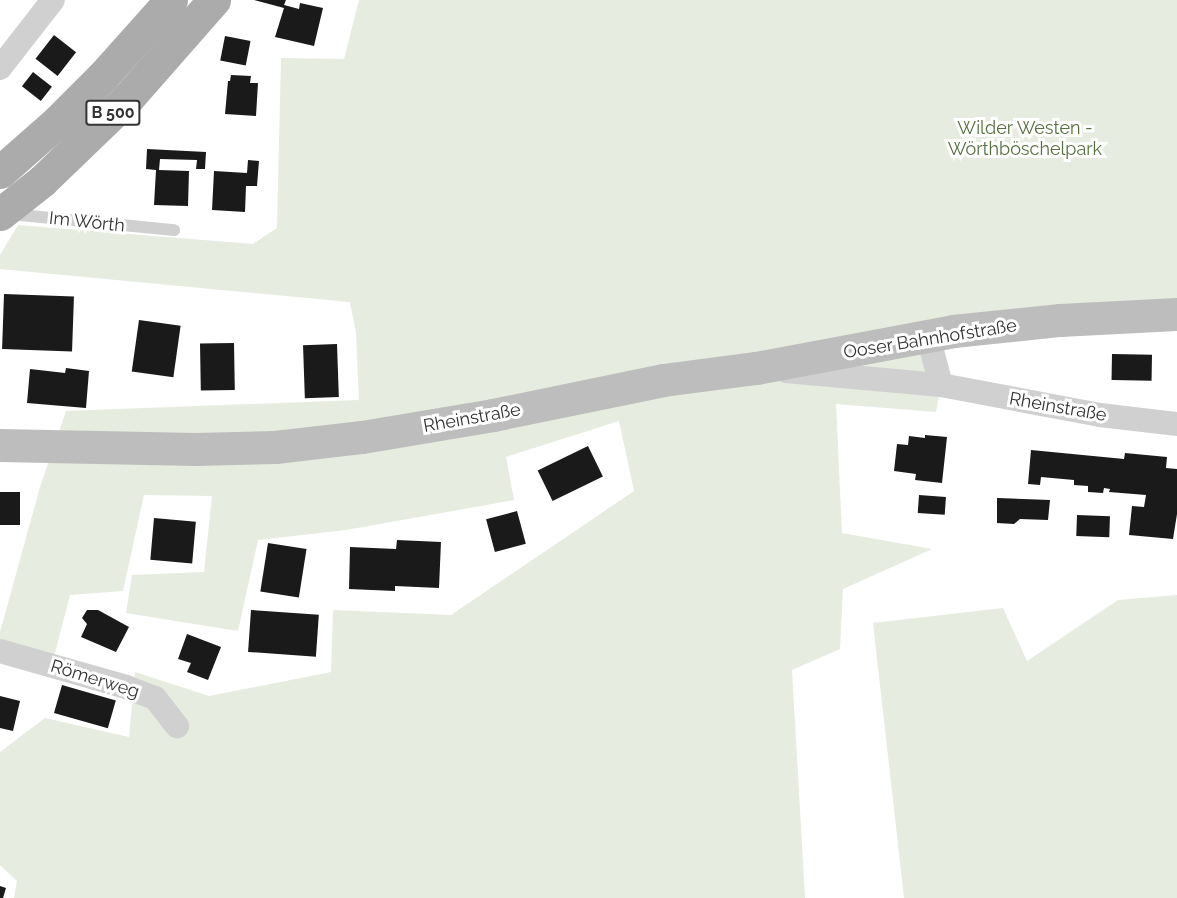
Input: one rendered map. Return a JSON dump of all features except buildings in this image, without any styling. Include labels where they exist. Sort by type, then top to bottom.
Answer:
[{"type":"main road","name":"B 500","points":[[0,172],[58,121],[103,76],[171,0]]},
{"type":"main road","name":"B 500","points":[[0,214],[42,181],[111,114],[214,0]]},
{"type":"street","points":[[0,68],[53,0]]},
{"type":"street","name":"Ooser Bahnhofstraße","points":[[756,368],[934,335],[1060,320],[1177,314]]},
{"type":"street","points":[[934,335],[932,351],[941,385]]},
{"type":"street","name":"Rheinstraße","points":[[0,445],[195,449],[275,447],[362,437],[494,415],[663,380],[756,368],[941,385],[1100,416],[1177,424]]},
{"type":"street","name":"Römerweg","points":[[0,651],[155,698],[177,726]]},
{"type":"lane","name":"Im Wörth","points":[[0,214],[174,230]]},
{"type":"green space","name":"Wilder Westen - Wörthböschelpark","points":[[359,0],[1177,0],[1177,311],[934,335],[941,385],[936,412],[836,404],[842,533],[932,549],[843,589],[840,649],[792,670],[805,898],[14,898],[17,881],[0,865],[0,752],[45,718],[129,737],[135,672],[209,696],[331,672],[333,610],[451,615],[634,491],[619,421],[506,457],[514,500],[346,530],[258,540],[238,631],[126,613],[132,575],[204,572],[212,496],[144,495],[123,591],[70,595],[54,657],[0,644],[0,632],[40,487],[66,411],[359,400],[356,333],[350,302],[0,269],[0,255],[18,225],[253,244],[277,228],[281,58],[344,59]]},
{"type":"green space","points":[[1177,595],[1177,898],[904,898],[873,623],[1003,608],[1027,661],[1118,600]]}]
